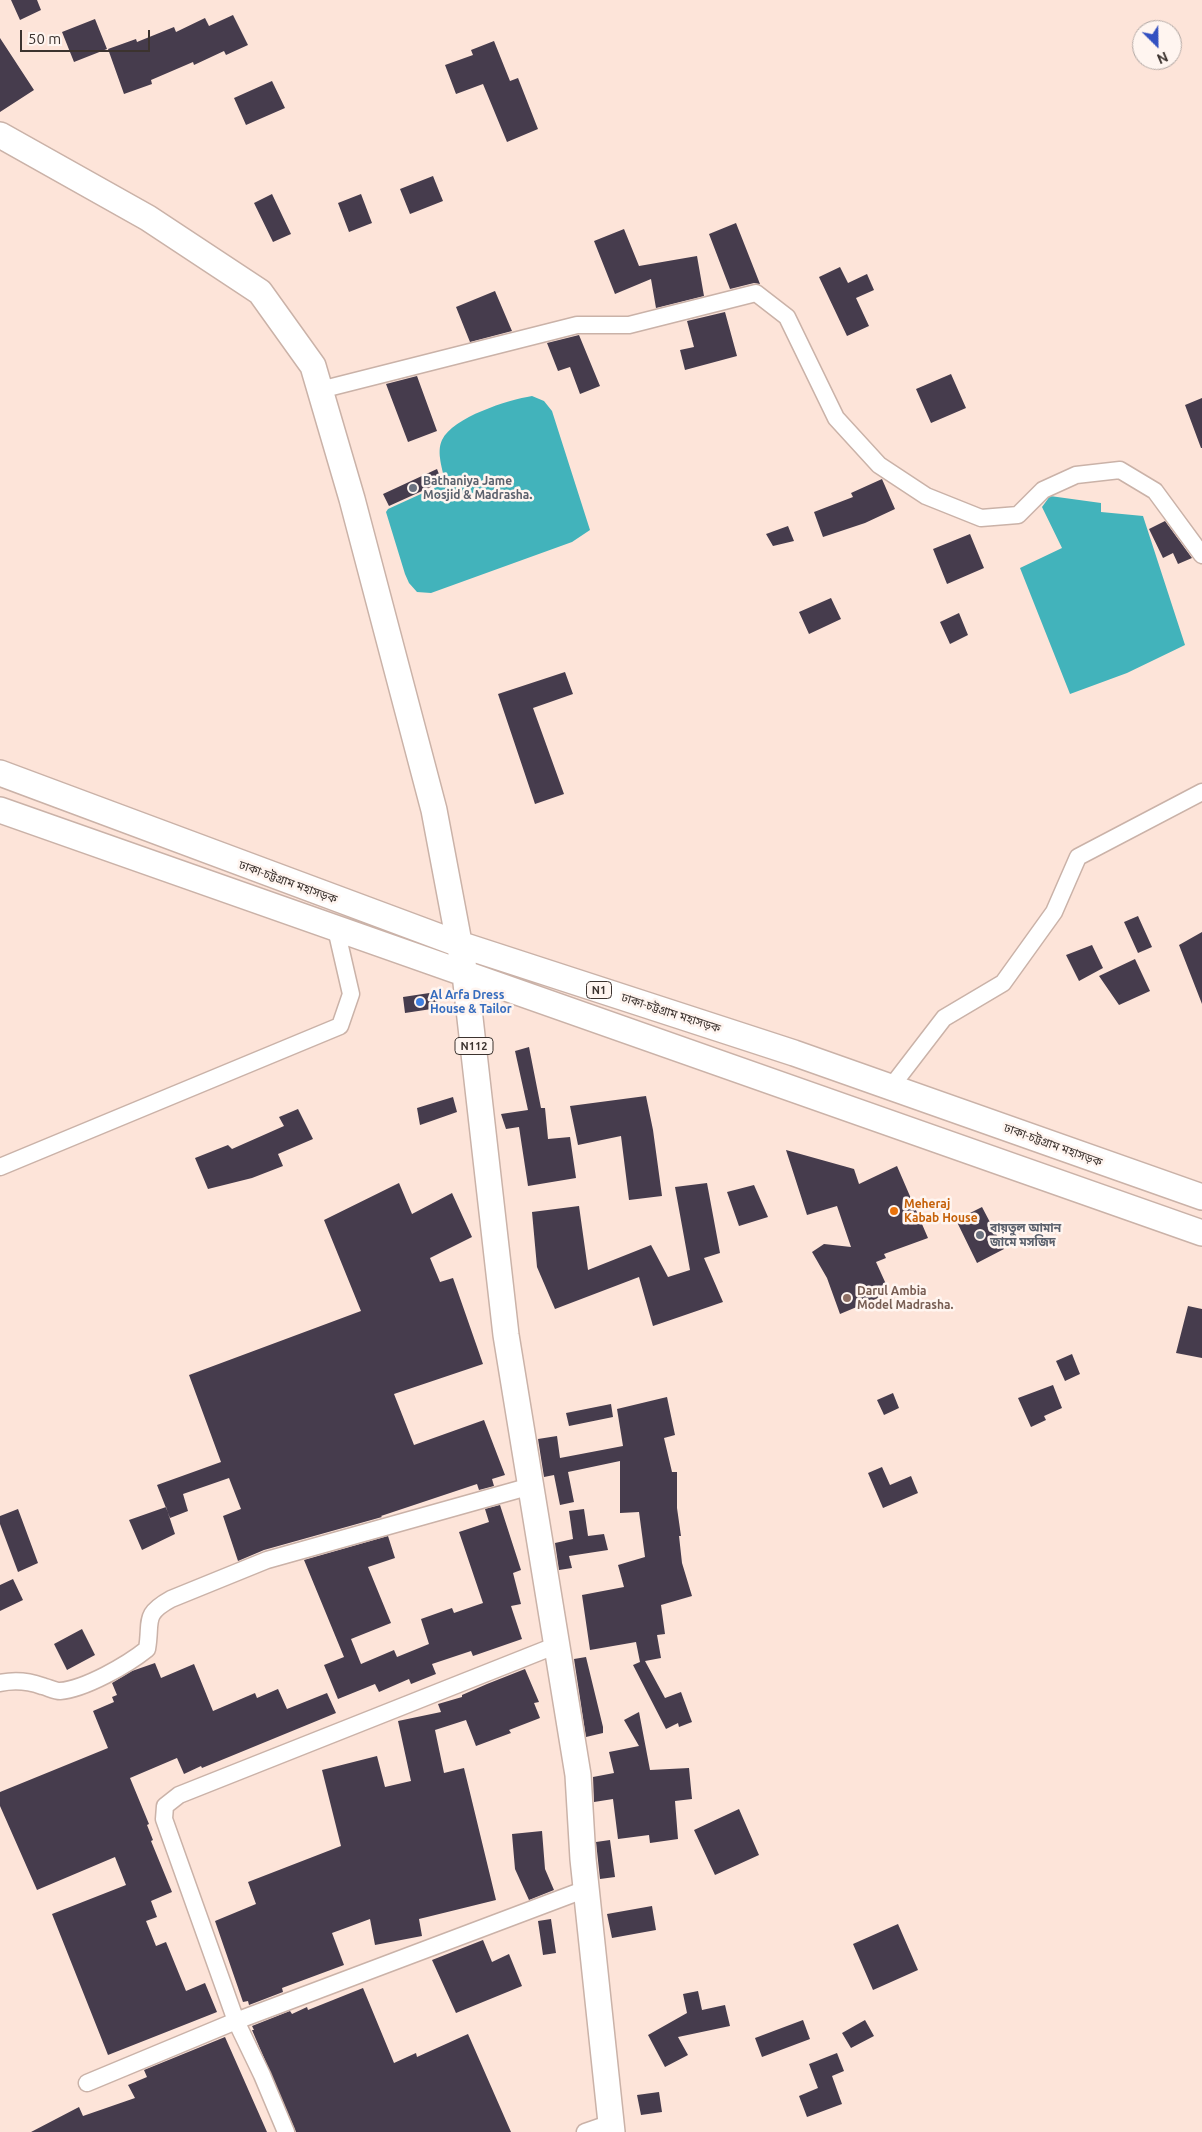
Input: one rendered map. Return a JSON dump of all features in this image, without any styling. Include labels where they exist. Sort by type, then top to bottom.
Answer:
[{"type":"highway","name":"N112","points":[[0,135],[148,218],[260,292],[313,366],[352,499],[434,810],[459,944],[478,1072],[506,1335],[578,1775],[586,1889],[611,2127]]},
{"type":"highway","name":"ঢাকা-চট্টগ্রাম মহাসড়ক","points":[[0,773],[459,944],[794,1052],[1202,1197]]},
{"type":"highway","name":"N1","points":[[0,810],[1202,1233]]},
{"type":"street","points":[[320,390],[577,325],[629,326],[756,293],[787,317],[836,418],[879,465],[926,496],[980,518],[1018,515],[1043,490],[1076,475],[1120,470],[1155,491],[1202,555]]},
{"type":"street","points":[[891,1087],[944,1018],[1003,983],[1054,912],[1078,857],[1202,792]]},
{"type":"street","points":[[0,1167],[340,1026],[351,994],[336,929]]},
{"type":"street","points":[[0,1683],[10,1681],[32,1682],[59,1691],[99,1679],[131,1662],[147,1650],[149,1616],[157,1607],[171,1599],[267,1560],[531,1486]]},
{"type":"street","points":[[286,2132],[262,2075],[236,2021],[164,1819],[165,1806],[179,1795],[557,1645]]},
{"type":"street","points":[[87,2083],[236,2021],[586,1889]]},
{"type":"street","points":[[585,2132],[611,2127]]},
{"type":"water","points":[[532,396],[544,401],[552,411],[590,530],[572,542],[431,593],[417,592],[409,583],[405,574],[386,512],[388,509],[445,483],[440,445],[448,432],[457,424],[482,411],[509,401]]},
{"type":"water","points":[[1050,496],[1101,503],[1101,512],[1143,516],[1185,645],[1127,673],[1070,694],[1020,568],[1062,548],[1042,507]]},
{"type":"building","points":[[11,0],[37,0],[41,10],[20,20]]},
{"type":"building","points":[[233,15],[248,45],[226,55],[224,51],[194,65],[193,62],[151,80],[152,84],[124,94],[108,49],[136,39],[137,42],[174,27],[176,32],[205,18],[209,26]]},
{"type":"building","points":[[95,19],[107,49],[74,62],[62,32]]},
{"type":"building","points":[[0,38],[34,90],[0,112]]},
{"type":"building","points":[[494,41],[510,81],[518,78],[538,129],[507,142],[483,84],[456,94],[445,65],[473,55],[471,50]]},
{"type":"building","points":[[272,81],[285,108],[246,125],[234,98]]},
{"type":"building","points":[[433,176],[443,201],[410,214],[400,189]]},
{"type":"building","points":[[272,194],[291,234],[273,242],[254,203]]},
{"type":"building","points":[[361,194],[372,223],[349,232],[338,203]]},
{"type":"building","points":[[736,223],[760,284],[754,283],[730,289],[709,234]]},
{"type":"building","points":[[624,229],[639,266],[697,256],[704,296],[656,308],[651,279],[615,294],[594,241]]},
{"type":"building","points":[[840,267],[848,283],[867,274],[874,290],[856,298],[869,326],[847,336],[819,277]]},
{"type":"building","points":[[495,291],[512,331],[470,342],[456,307]]},
{"type":"building","points":[[725,312],[737,356],[685,370],[680,350],[694,347],[687,321]]},
{"type":"building","points":[[579,335],[600,386],[580,394],[570,367],[558,371],[547,343]]},
{"type":"building","points":[[951,374],[966,408],[931,423],[916,389]]},
{"type":"building","points":[[417,376],[437,431],[408,442],[386,384]]},
{"type":"building","points":[[1202,398],[1202,448],[1201,448],[1185,405]]},
{"type":"building","name":"Bathaniya Jame Mosjid & Madrasha.","points":[[437,469],[442,482],[389,506],[383,494]]},
{"type":"building","points":[[882,479],[895,509],[865,523],[823,537],[814,512],[853,497],[851,493]]},
{"type":"building","points":[[1165,521],[1192,558],[1178,564],[1173,553],[1163,558],[1149,529]]},
{"type":"building","points":[[788,526],[794,541],[773,546],[766,534]]},
{"type":"building","points":[[970,534],[984,568],[947,584],[933,549]]},
{"type":"building","points":[[831,598],[841,619],[809,634],[799,612]]},
{"type":"building","points":[[959,613],[968,635],[950,644],[940,622]]},
{"type":"building","points":[[565,672],[573,694],[533,708],[564,794],[535,804],[498,694]]},
{"type":"building","points":[[1138,916],[1152,947],[1138,953],[1124,922]]},
{"type":"building","points":[[1202,932],[1202,1004],[1179,945]]},
{"type":"building","points":[[1092,945],[1103,968],[1079,981],[1066,955]]},
{"type":"building","points":[[1135,959],[1150,991],[1119,1005],[1099,976]]},
{"type":"building","name":"Al Arfa Dress House & Tailor","points":[[436,992],[438,1008],[405,1013],[403,997]]},
{"type":"building","points":[[529,1047],[541,1108],[545,1108],[548,1139],[570,1137],[576,1178],[528,1186],[519,1127],[506,1129],[501,1114],[528,1110],[515,1051]]},
{"type":"building","points":[[646,1096],[653,1130],[662,1196],[629,1200],[621,1136],[578,1145],[570,1106]]},
{"type":"building","points":[[453,1097],[457,1112],[420,1125],[417,1108]]},
{"type":"building","points":[[298,1109],[313,1139],[278,1154],[283,1166],[252,1178],[208,1189],[195,1158],[228,1145],[232,1149],[284,1126],[279,1117]]},
{"type":"building","points":[[786,1150],[854,1169],[859,1184],[897,1166],[928,1238],[884,1254],[886,1258],[876,1262],[890,1293],[840,1314],[827,1278],[812,1252],[824,1244],[851,1247],[837,1206],[807,1215]]},
{"type":"building","points":[[399,1183],[412,1214],[452,1193],[472,1237],[430,1258],[440,1282],[453,1278],[483,1364],[394,1394],[414,1445],[484,1420],[505,1475],[492,1479],[494,1486],[479,1490],[477,1484],[382,1517],[264,1550],[238,1561],[223,1516],[241,1509],[229,1478],[183,1494],[188,1511],[170,1518],[157,1485],[221,1462],[189,1375],[361,1311],[324,1220]]},
{"type":"building","points":[[707,1183],[720,1253],[704,1258],[723,1302],[653,1326],[639,1277],[555,1309],[537,1267],[532,1212],[579,1206],[588,1270],[651,1245],[668,1277],[690,1270],[675,1187]]},
{"type":"building","points":[[754,1185],[768,1217],[739,1226],[727,1192]]},
{"type":"building","name":"বায়তুল আমান জামে মসজিদ","points":[[982,1207],[1004,1249],[977,1263],[956,1220]]},
{"type":"building","points":[[1188,1306],[1202,1309],[1202,1358],[1176,1353]]},
{"type":"building","points":[[1072,1354],[1080,1374],[1065,1381],[1056,1361]]},
{"type":"building","points":[[1053,1385],[1062,1408],[1044,1416],[1046,1420],[1031,1427],[1018,1398]]},
{"type":"building","points":[[893,1393],[899,1408],[884,1415],[877,1400]]},
{"type":"building","points":[[667,1397],[675,1435],[664,1438],[672,1472],[677,1472],[677,1508],[682,1563],[692,1596],[661,1605],[665,1634],[657,1635],[661,1658],[645,1661],[665,1698],[681,1692],[692,1722],[679,1727],[678,1723],[666,1729],[633,1665],[640,1662],[636,1642],[590,1650],[582,1595],[624,1587],[618,1565],[645,1557],[639,1512],[620,1513],[620,1461],[568,1472],[574,1502],[560,1505],[554,1475],[544,1477],[538,1439],[557,1436],[560,1458],[623,1446],[617,1409]]},
{"type":"building","points":[[611,1404],[613,1417],[569,1426],[566,1413]]},
{"type":"building","points":[[882,1467],[890,1485],[911,1476],[918,1493],[883,1508],[868,1473]]},
{"type":"building","points":[[500,1505],[521,1570],[513,1573],[521,1604],[511,1606],[522,1639],[473,1656],[471,1651],[432,1664],[436,1674],[411,1684],[409,1679],[379,1692],[375,1684],[338,1699],[324,1665],[344,1657],[304,1560],[388,1536],[395,1558],[368,1567],[391,1623],[351,1639],[361,1664],[394,1650],[397,1657],[429,1644],[421,1619],[452,1608],[454,1613],[483,1603],[459,1532],[489,1522],[485,1509]]},
{"type":"building","points":[[166,1507],[175,1534],[142,1550],[129,1520]]},
{"type":"building","points":[[18,1509],[38,1563],[18,1572],[0,1524],[0,1516]]},
{"type":"building","points":[[584,1509],[588,1536],[604,1534],[608,1550],[569,1556],[572,1568],[559,1570],[555,1543],[573,1539],[569,1511]]},
{"type":"building","points":[[13,1579],[23,1600],[0,1611],[0,1585]]},
{"type":"building","points":[[82,1629],[95,1655],[67,1670],[54,1644]]},
{"type":"building","points":[[586,1657],[603,1733],[586,1737],[574,1659]]},
{"type":"building","points":[[155,1663],[161,1678],[194,1664],[213,1711],[255,1693],[257,1698],[278,1689],[287,1709],[327,1693],[336,1713],[184,1774],[177,1758],[130,1778],[149,1824],[147,1825],[153,1840],[151,1841],[172,1892],[151,1901],[157,1917],[146,1921],[156,1946],[166,1942],[186,1991],[205,1983],[217,2012],[108,2055],[52,1914],[126,1885],[115,1857],[37,1890],[0,1806],[0,1792],[108,1748],[93,1711],[114,1702],[112,1697],[117,1695],[112,1683],[132,1671]]},
{"type":"building","points":[[525,1669],[539,1702],[534,1703],[540,1718],[509,1730],[511,1733],[476,1746],[466,1720],[435,1730],[444,1773],[464,1768],[496,1900],[419,1919],[422,1936],[375,1945],[370,1919],[332,1933],[344,1965],[282,1988],[283,1992],[249,2005],[248,2001],[243,2002],[215,1921],[256,1904],[248,1882],[341,1846],[322,1770],[377,1756],[385,1787],[411,1781],[398,1721],[441,1712],[438,1704],[462,1697],[462,1695]]},
{"type":"building","points":[[639,1712],[650,1770],[689,1768],[692,1799],[675,1801],[678,1839],[650,1843],[649,1835],[618,1839],[613,1799],[594,1802],[593,1777],[614,1773],[609,1752],[639,1746],[624,1720]]},
{"type":"building","points":[[739,1809],[759,1855],[715,1875],[694,1830]]},
{"type":"building","points":[[542,1831],[545,1869],[554,1890],[529,1900],[515,1869],[512,1834]]},
{"type":"building","points":[[610,1840],[615,1877],[600,1879],[596,1842]]},
{"type":"building","points":[[652,1906],[656,1930],[612,1938],[607,1914]]},
{"type":"building","points":[[551,1919],[556,1953],[543,1955],[538,1921]]},
{"type":"building","points":[[898,1924],[918,1970],[873,1990],[853,1944]]},
{"type":"building","points":[[483,1940],[492,1962],[509,1954],[522,1986],[456,2013],[432,1960]]},
{"type":"building","points":[[363,1988],[394,2063],[416,2053],[417,2057],[468,2034],[511,2132],[296,2132],[252,2030],[254,2030],[252,2026],[290,2011],[292,2014],[307,2007],[308,2010]]},
{"type":"building","points":[[698,1991],[702,2010],[725,2005],[730,2026],[678,2037],[688,2055],[665,2067],[648,2035],[687,2013],[683,1994]]},
{"type":"building","points":[[803,2020],[810,2039],[762,2057],[755,2038]]},
{"type":"building","points":[[865,2020],[874,2036],[851,2048],[842,2033]]},
{"type":"building","points":[[225,2037],[267,2132],[31,2132],[79,2107],[83,2116],[135,2098],[128,2085],[147,2077],[144,2070]]},
{"type":"building","points":[[837,2053],[844,2071],[832,2076],[842,2104],[807,2117],[799,2096],[818,2088],[809,2064]]},
{"type":"building","points":[[659,2092],[662,2112],[641,2115],[637,2095]]},
{"type":"place","name":"Bathaniya Jame Mosjid & Madrasha.","points":[[413,488]]},
{"type":"place","name":"Al Arfa Dress House & Tailor","points":[[420,1002]]},
{"type":"place","name":"Meheraj Kabab House","points":[[894,1211]]},
{"type":"place","name":"বায়তুল আমান জামে মসজিদ","points":[[980,1235]]},
{"type":"place","name":"Darul Ambia Model Madrasha.","points":[[847,1298]]}]
